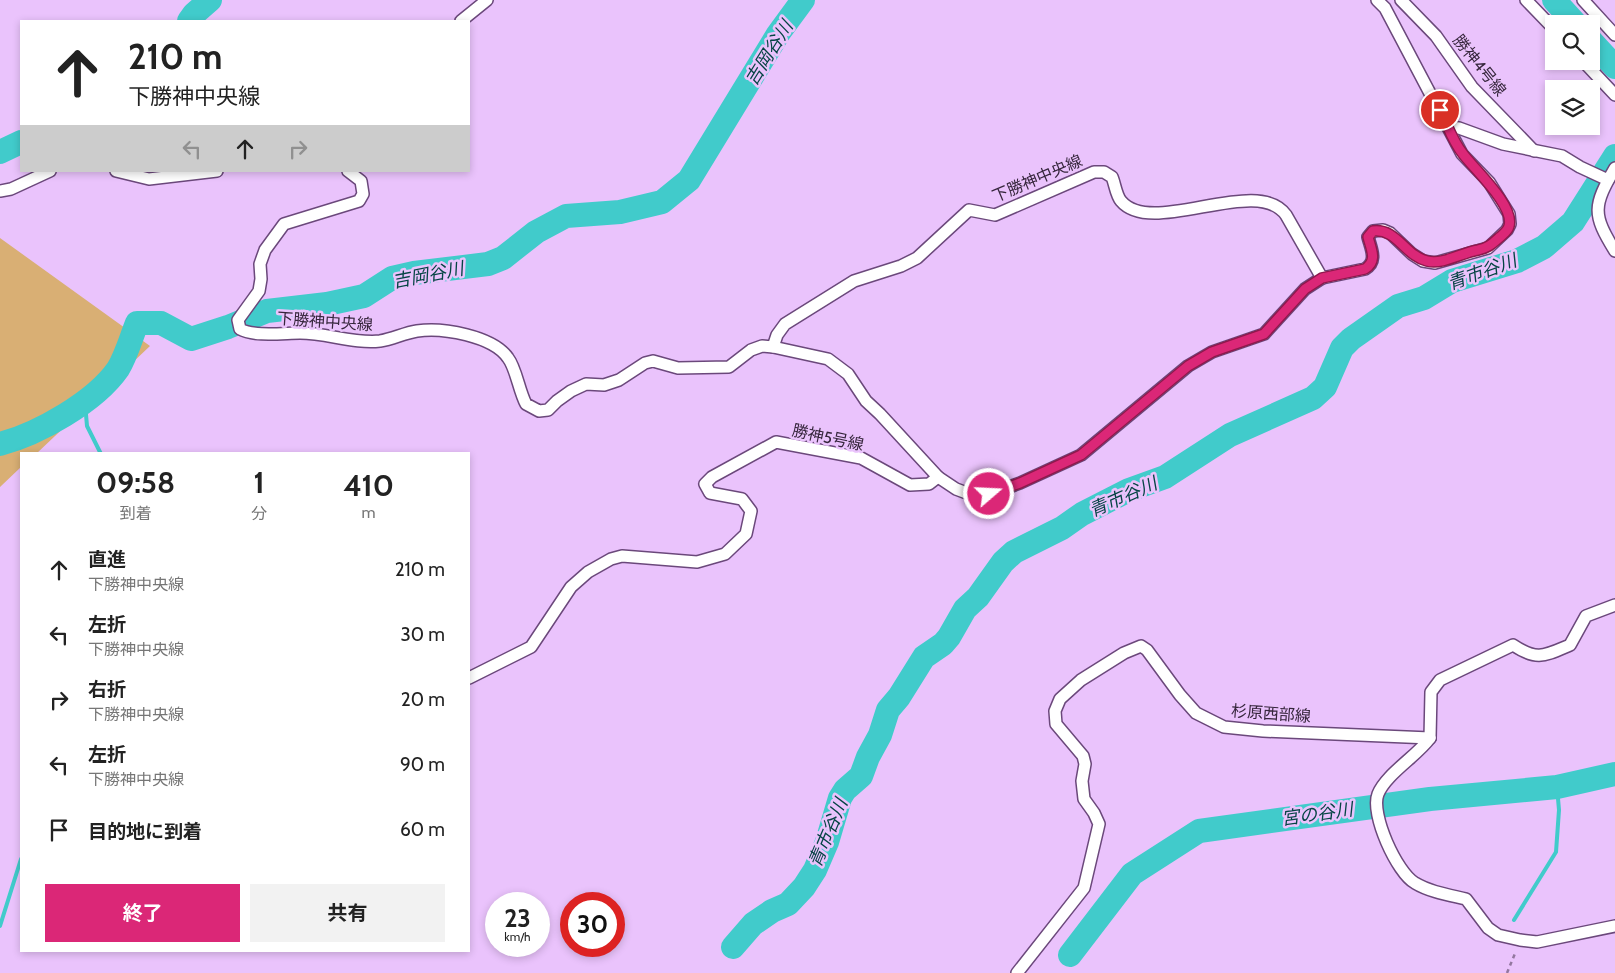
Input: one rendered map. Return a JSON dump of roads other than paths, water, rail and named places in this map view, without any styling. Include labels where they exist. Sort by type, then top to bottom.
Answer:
[{"type":"street","points":[[462,20],[487,0]]},
{"type":"street","points":[[774,347],[828,359],[848,374],[866,401],[938,477],[972,495],[989,494],[1028,480],[1081,455],[1188,366],[1212,352],[1264,334],[1305,289],[1322,278],[1365,269],[1371,265],[1374,260],[1368,237],[1373,231],[1383,230],[1390,233],[1412,254],[1423,261],[1435,263],[1488,248],[1507,230],[1510,224],[1509,214],[1489,182],[1462,154],[1385,8],[1377,0]]},
{"type":"street","name":"勝神4号線","points":[[1401,0],[1436,36],[1472,87],[1534,152]]},
{"type":"street","points":[[1526,0],[1545,20]]},
{"type":"street","points":[[1583,0],[1615,35]]},
{"type":"street","points":[[1591,70],[1615,95]]},
{"type":"street","points":[[1449,128],[1459,128],[1503,144],[1534,152],[1562,156],[1604,178]]},
{"type":"street","points":[[1615,168],[1604,178],[1597,214],[1604,232],[1615,251]]},
{"type":"street","points":[[0,191],[11,189],[48,172]]},
{"type":"street","points":[[120,172],[149,179],[208,172]]},
{"type":"street","name":"下勝神中央線","points":[[349,172],[361,181],[363,194],[359,201],[284,224],[265,250],[260,264],[261,279],[259,291],[239,325],[251,333],[307,333],[368,342],[381,341],[425,330],[474,337],[490,342],[509,359],[526,404],[539,411],[548,410],[564,396],[586,384],[604,385],[619,380],[645,363],[653,361],[678,368],[729,367],[751,350],[762,346],[774,347],[777,335],[785,324],[854,281],[901,266],[916,258],[969,210],[977,210],[988,214],[1004,212],[1094,172],[1104,172],[1112,176],[1121,201],[1130,209],[1143,211],[1182,210],[1246,201],[1271,203],[1282,209],[1322,278]]},
{"type":"street","name":"勝神5号線","points":[[470,678],[531,647],[571,587],[588,572],[611,559],[622,556],[697,562],[725,554],[746,534],[751,511],[742,499],[710,493],[705,484],[712,477],[776,442],[861,458],[910,485],[929,484],[938,477]]},
{"type":"street","points":[[1615,606],[1586,616],[1570,645],[1538,656],[1529,656],[1513,646],[1440,680],[1431,692],[1430,738],[1395,771],[1378,795],[1378,818],[1390,849],[1402,869],[1414,883],[1466,899],[1488,928],[1498,935],[1537,942],[1615,926]]},
{"type":"street","name":"杉原西部線","points":[[1017,973],[1084,888],[1099,824],[1094,812],[1084,798],[1082,781],[1085,764],[1083,756],[1056,724],[1055,711],[1060,699],[1082,680],[1124,653],[1141,646],[1196,713],[1224,727],[1263,731],[1430,738]]},
{"type":"waterway","points":[[190,20],[210,0]]},
{"type":"waterway","name":"吉岡谷川","points":[[0,444],[48,425],[81,405],[95,393],[118,369],[137,323],[161,323],[191,339],[228,327],[267,311],[327,304],[364,296],[392,278],[414,273],[488,264],[503,258],[536,232],[566,216],[620,212],[662,202],[689,180],[778,34],[803,0]]},
{"type":"waterway","points":[[1554,0],[1568,15]]},
{"type":"waterway","points":[[1600,51],[1615,67]]},
{"type":"waterway","points":[[0,152],[20,142]]},
{"type":"waterway","name":"青市谷川","points":[[733,947],[753,924],[772,911],[788,904],[804,887],[815,870],[827,842],[840,798],[845,790],[861,776],[868,757],[880,735],[888,710],[899,697],[924,657],[943,644],[965,609],[978,597],[1003,562],[1014,552],[1062,528],[1082,514],[1129,490],[1165,477],[1230,435],[1313,398],[1325,387],[1342,348],[1351,339],[1398,306],[1424,298],[1452,281],[1517,261],[1544,247],[1573,222],[1615,156]]},
{"type":"waterway","points":[[85,403],[87,426],[100,452]]},
{"type":"waterway","name":"宮の谷川","points":[[1070,955],[1132,874],[1199,831],[1430,799],[1557,787],[1615,774]]},
{"type":"waterway","points":[[1514,920],[1556,852],[1559,810],[1557,787]]},
{"type":"waterway","points":[[0,926],[20,862]]}]
